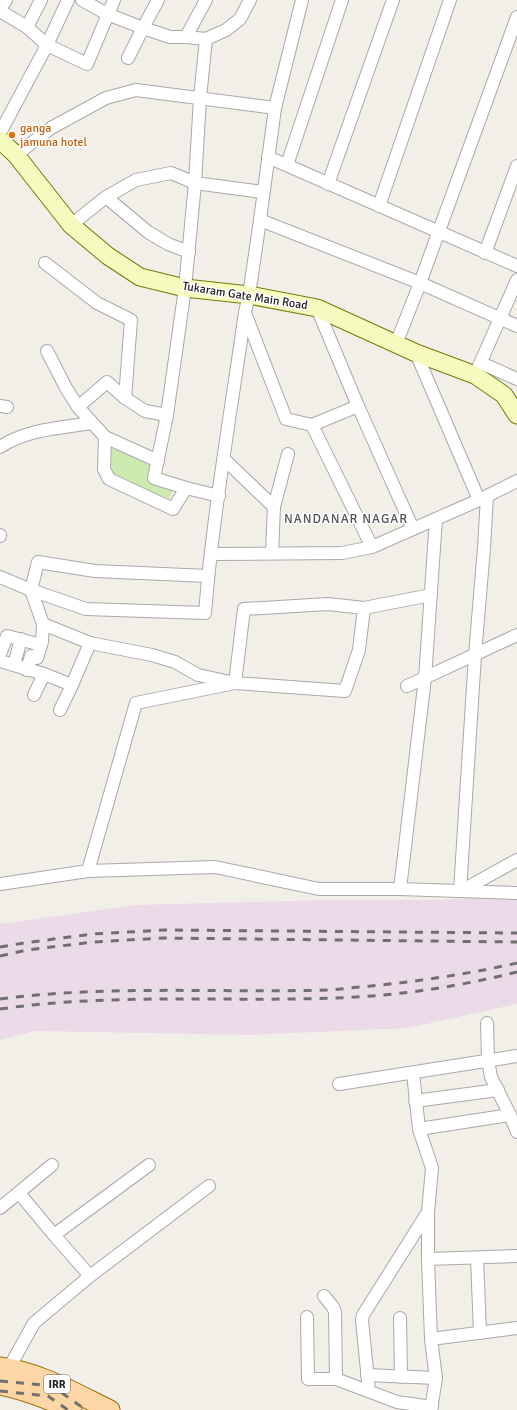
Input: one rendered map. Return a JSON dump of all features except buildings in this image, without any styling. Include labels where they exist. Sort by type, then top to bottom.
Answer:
[{"type":"main road","name":"IRR","points":[[4,1368],[47,1379],[110,1410]]},
{"type":"main road","name":"IRR","points":[[0,1385],[20,1389],[48,1399],[72,1410]]},
{"type":"street","points":[[6,0],[0,10],[27,27],[47,45],[87,64],[114,0]]},
{"type":"street","points":[[27,27],[41,0]]},
{"type":"street","points":[[0,133],[47,45],[68,0]]},
{"type":"street","points":[[82,0],[107,14],[170,37],[206,39],[226,30],[240,19],[250,0]]},
{"type":"street","points":[[128,58],[142,28],[158,0]]},
{"type":"street","points":[[186,37],[206,0]]},
{"type":"street","points":[[0,577],[31,590],[86,609],[206,613],[208,576],[224,458],[260,220],[275,108],[302,0]]},
{"type":"street","points":[[287,165],[342,0]]},
{"type":"street","points":[[328,184],[393,0]]},
{"type":"street","points":[[379,206],[450,0]]},
{"type":"street","points":[[396,344],[420,283],[517,17]]},
{"type":"street","points":[[206,39],[200,98],[195,183],[186,288],[167,415],[154,478],[219,496]]},
{"type":"street","points":[[16,154],[51,128],[106,98],[136,90],[275,108]]},
{"type":"street","name":"Tukaram Gate Main Road","points":[[0,140],[16,154],[71,225],[108,256],[140,277],[186,288],[249,295],[318,308],[416,352],[478,369],[504,395],[517,415]]},
{"type":"street","points":[[268,157],[517,266]]},
{"type":"street","points":[[486,252],[517,166]]},
{"type":"street","points":[[71,225],[106,198],[136,180],[170,173],[195,183],[263,192]]},
{"type":"street","points":[[106,198],[148,232],[168,244],[189,252]]},
{"type":"street","points":[[260,220],[420,283],[517,326]]},
{"type":"street","points":[[45,263],[97,302],[131,320],[125,398]]},
{"type":"street","points":[[517,280],[478,369],[517,379]]},
{"type":"street","points":[[318,308],[358,406],[413,529]]},
{"type":"street","points":[[245,312],[286,419],[312,425],[358,406]]},
{"type":"street","points":[[47,351],[66,388],[78,407],[105,437],[158,461]]},
{"type":"street","points":[[416,352],[483,498],[484,548],[475,656],[460,891]]},
{"type":"street","points":[[78,407],[107,382],[125,398],[145,411],[167,415]]},
{"type":"street","points":[[0,447],[17,437],[36,431],[92,423]]},
{"type":"street","points":[[312,425],[372,547]]},
{"type":"street","points":[[105,437],[104,469],[109,479],[173,509],[186,488]]},
{"type":"street","points":[[272,553],[274,507],[288,454]]},
{"type":"street","points":[[224,458],[274,507]]},
{"type":"street","points":[[211,554],[342,553],[372,547],[483,498],[517,481]]},
{"type":"street","points":[[400,889],[425,678],[436,519]]},
{"type":"street","points":[[18,652],[37,658],[41,645],[43,624],[31,590],[38,562],[95,571],[208,576]]},
{"type":"street","points":[[235,683],[244,609],[328,604],[364,608],[431,595]]},
{"type":"street","points":[[43,624],[90,643],[152,655],[175,662],[198,675],[235,683],[345,691],[359,650],[364,608]]},
{"type":"street","points":[[407,686],[475,656],[517,635]]},
{"type":"street","points":[[0,654],[7,636],[41,645]]},
{"type":"street","points":[[14,665],[21,639]]},
{"type":"street","points":[[60,710],[90,643]]},
{"type":"street","points":[[27,670],[31,656]]},
{"type":"street","points":[[0,661],[44,674],[72,685]]},
{"type":"street","points":[[34,695],[44,674]]},
{"type":"street","points":[[88,871],[136,703],[235,683]]},
{"type":"street","points":[[460,891],[517,860]]},
{"type":"street","points":[[0,884],[88,871],[215,867],[318,889],[400,889],[517,893]]},
{"type":"street","points":[[487,1023],[488,1060],[491,1077],[517,1132]]},
{"type":"street","points":[[338,1084],[517,1056]]},
{"type":"street","points":[[307,1317],[308,1379],[336,1379],[397,1402],[431,1408],[436,1378],[431,1339],[428,1259],[428,1212],[432,1168],[419,1129],[413,1073]]},
{"type":"street","points":[[415,1102],[498,1090]]},
{"type":"street","points":[[419,1129],[510,1115]]},
{"type":"street","points":[[0,1208],[52,1165]]},
{"type":"street","points":[[54,1235],[149,1165]]},
{"type":"street","points":[[4,1368],[34,1323],[90,1276],[209,1186]]},
{"type":"street","points":[[19,1193],[90,1276]]},
{"type":"street","points":[[369,1391],[363,1315],[428,1212]]},
{"type":"street","points":[[428,1259],[517,1256]]},
{"type":"street","points":[[477,1258],[480,1333]]},
{"type":"street","points":[[324,1296],[335,1312],[336,1379]]},
{"type":"street","points":[[400,1318],[401,1377]]},
{"type":"street","points":[[431,1339],[517,1328]]},
{"type":"street","points":[[367,1375],[436,1378]]},
{"type":"shaded area","points":[[517,894],[517,1004],[408,1028],[251,1035],[35,1031],[0,1040],[0,924],[135,905],[327,900],[443,900]]},
{"type":"green space","points":[[110,447],[153,464],[147,479],[173,489],[169,499],[113,477],[107,467]]},
{"type":"railway","points":[[0,947],[92,934],[165,930],[517,933]]},
{"type":"railway","points":[[0,956],[27,950],[93,942],[163,938],[517,942]]},
{"type":"railway","points":[[0,999],[82,992],[164,990],[329,990],[426,979],[481,971],[517,963]]},
{"type":"railway","points":[[0,1009],[83,1001],[358,997],[426,990],[517,972]]},
{"type":"railway","points":[[0,1381],[52,1386],[86,1410]]},
{"type":"railway","points":[[0,1391],[48,1396],[68,1410]]},
{"type":"place","name":"ganga jamuna hotel","points":[[12,135]]},
{"type":"district","name":"NANDANAR NAGAR","points":[[346,519]]}]
